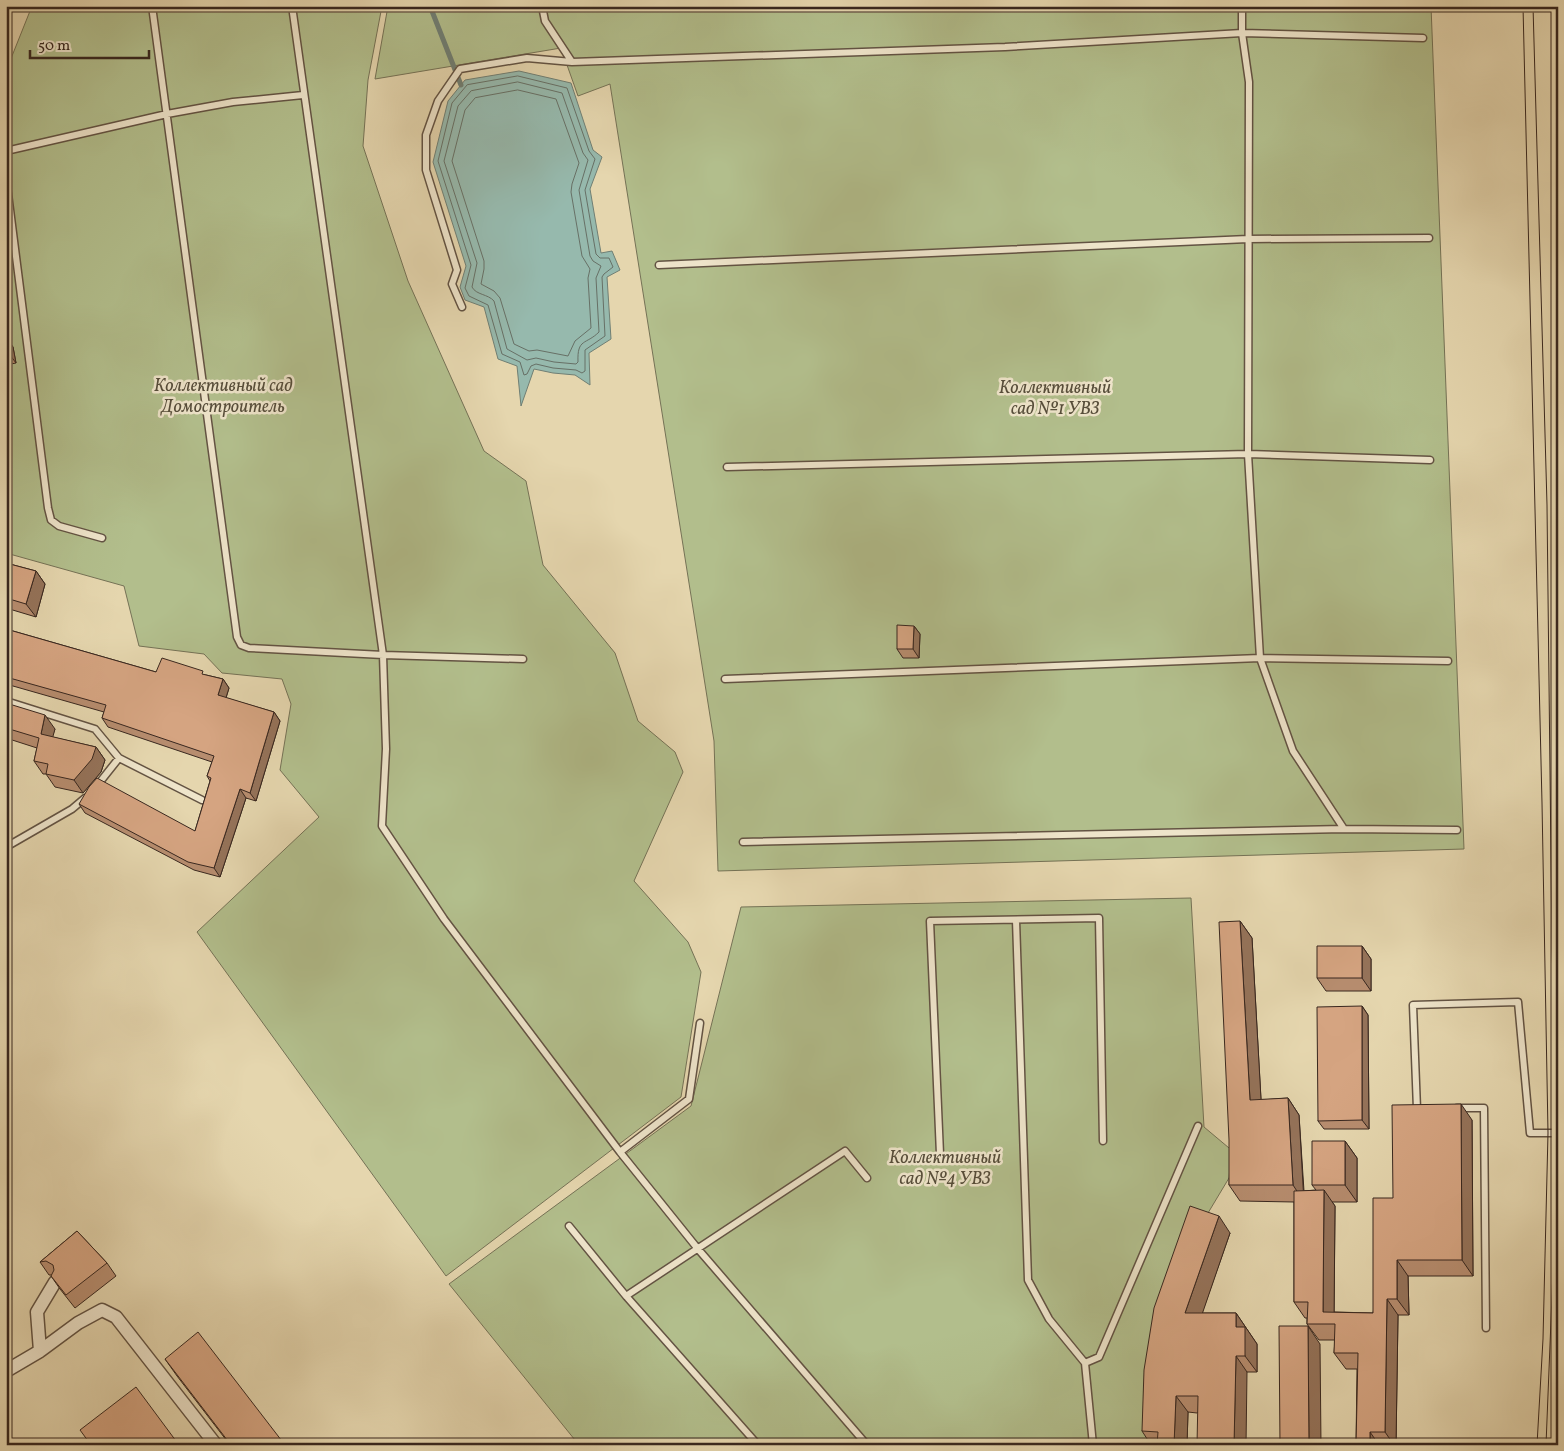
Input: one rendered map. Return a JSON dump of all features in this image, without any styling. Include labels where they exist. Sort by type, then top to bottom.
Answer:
[{"type":"street","points":[[40,1351],[37,1312],[54,1282]]},
{"type":"street","points":[[6,1371],[40,1351],[78,1323],[102,1310],[116,1318],[216,1445]]},
{"type":"lane","points":[[152,6],[237,637],[241,645],[249,648],[383,655],[523,659]]},
{"type":"lane","points":[[292,6],[383,655],[386,749],[382,826],[444,919],[620,1152],[698,1249],[867,1445]]},
{"type":"lane","points":[[542,6],[545,21],[572,62]]},
{"type":"lane","points":[[1242,6],[1242,33],[1249,82],[1248,454],[1260,658],[1293,751],[1344,829]]},
{"type":"lane","points":[[462,307],[452,284],[457,270],[426,170],[426,135],[438,101],[460,69],[526,58],[572,62],[1005,47],[1242,33],[1423,38]]},
{"type":"lane","points":[[6,151],[167,114],[233,102],[303,95]]},
{"type":"lane","points":[[6,178],[51,520],[59,526],[102,538]]},
{"type":"lane","points":[[659,265],[1248,239],[1429,238]]},
{"type":"lane","points":[[727,467],[1248,454],[1430,460]]},
{"type":"lane","points":[[725,679],[1260,658],[1448,661]]},
{"type":"lane","points":[[6,701],[95,729],[119,758],[202,800]]},
{"type":"lane","points":[[6,847],[72,809],[93,791],[119,758]]},
{"type":"lane","points":[[743,842],[1344,829],[1457,830]]},
{"type":"lane","points":[[940,1154],[930,921],[1099,918],[1103,1141]]},
{"type":"lane","points":[[1016,920],[1028,1280],[1049,1319],[1085,1363],[1093,1445]]},
{"type":"lane","points":[[1426,1109],[1417,1109],[1413,1005],[1518,1002],[1530,1133],[1558,1133]]},
{"type":"lane","points":[[620,1152],[689,1099],[700,1023]]},
{"type":"lane","points":[[1446,1108],[1484,1108],[1486,1328]]},
{"type":"lane","points":[[1085,1363],[1099,1357],[1198,1126]]},
{"type":"lane","points":[[626,1296],[845,1151],[867,1178]]},
{"type":"lane","points":[[569,1226],[626,1296],[758,1445]]},
{"type":"green space","name":"Коллективный сад Домостроитель","points":[[32,6],[382,6],[368,80],[363,146],[408,281],[484,451],[526,481],[543,565],[615,653],[638,721],[675,752],[683,772],[634,881],[688,942],[701,972],[681,1097],[446,1276],[197,932],[319,817],[280,770],[291,704],[282,679],[222,673],[204,654],[139,646],[124,586],[6,553],[6,71]]},
{"type":"green space","name":"Коллективный сад №1 УВЗ","points":[[388,6],[1431,6],[1464,849],[718,871],[714,741],[610,84],[578,96],[561,48],[375,79]]},
{"type":"green space","name":"Коллективный сад №4 УВЗ","points":[[1191,898],[1204,1127],[1241,1158],[1202,1223],[1154,1445],[579,1445],[449,1284],[691,1106],[741,907]]},
{"type":"water","points":[[519,71],[571,83],[593,150],[602,157],[590,189],[601,253],[612,251],[620,270],[607,277],[611,339],[589,353],[590,385],[575,375],[534,369],[521,406],[517,366],[498,359],[484,307],[465,300],[460,287],[466,266],[433,162],[448,101],[465,80]]},
{"type":"building","points":[[7,338],[10,355],[6,355]]},
{"type":"building","points":[[6,563],[36,571],[26,604],[6,598]]},
{"type":"building","points":[[897,625],[914,626],[913,649],[897,649]]},
{"type":"building","points":[[6,629],[156,672],[162,658],[203,671],[202,674],[223,679],[218,695],[274,712],[250,793],[240,789],[214,868],[188,862],[79,804],[97,778],[195,831],[211,778],[207,776],[214,756],[102,718],[106,705],[6,677]]},
{"type":"building","points":[[6,703],[45,715],[41,734],[96,747],[92,759],[74,780],[46,774],[48,764],[34,761],[39,738],[6,728]]},
{"type":"building","points":[[1240,921],[1250,1100],[1288,1098],[1293,1185],[1229,1185],[1229,1140],[1219,922]]},
{"type":"building","points":[[1317,946],[1362,946],[1362,978],[1317,978]]},
{"type":"building","points":[[1362,1006],[1362,1120],[1318,1121],[1317,1007]]},
{"type":"building","points":[[1461,1104],[1462,1260],[1397,1260],[1397,1299],[1387,1299],[1385,1432],[1370,1432],[1370,1445],[1356,1445],[1358,1353],[1334,1353],[1335,1324],[1307,1324],[1308,1302],[1294,1302],[1294,1191],[1324,1190],[1323,1312],[1373,1313],[1373,1198],[1393,1198],[1392,1105]]},
{"type":"building","points":[[1312,1141],[1345,1141],[1345,1185],[1312,1185]]},
{"type":"building","points":[[1190,1206],[1219,1216],[1185,1313],[1236,1313],[1236,1327],[1245,1327],[1245,1356],[1236,1356],[1234,1445],[1197,1445],[1198,1396],[1176,1396],[1174,1445],[1157,1445],[1158,1432],[1142,1431],[1144,1370],[1154,1308]]},
{"type":"building","points":[[77,1231],[107,1263],[66,1295],[51,1276],[54,1270],[53,1265],[46,1261],[40,1262]]},
{"type":"building","points":[[1279,1326],[1308,1326],[1309,1445],[1280,1445]]},
{"type":"building","points":[[198,1332],[285,1445],[231,1445],[165,1359]]},
{"type":"building","points":[[136,1387],[179,1445],[91,1445],[80,1430]]},
{"type":"waterway","points":[[430,6],[461,85]]},
{"type":"tram line","points":[[1523,6],[1548,1133],[1543,1339],[1537,1445]]},
{"type":"tram line","points":[[1533,6],[1547,505],[1552,949],[1558,1132]]},
{"type":"tram line","points":[[1546,1445],[1558,1145]]}]
